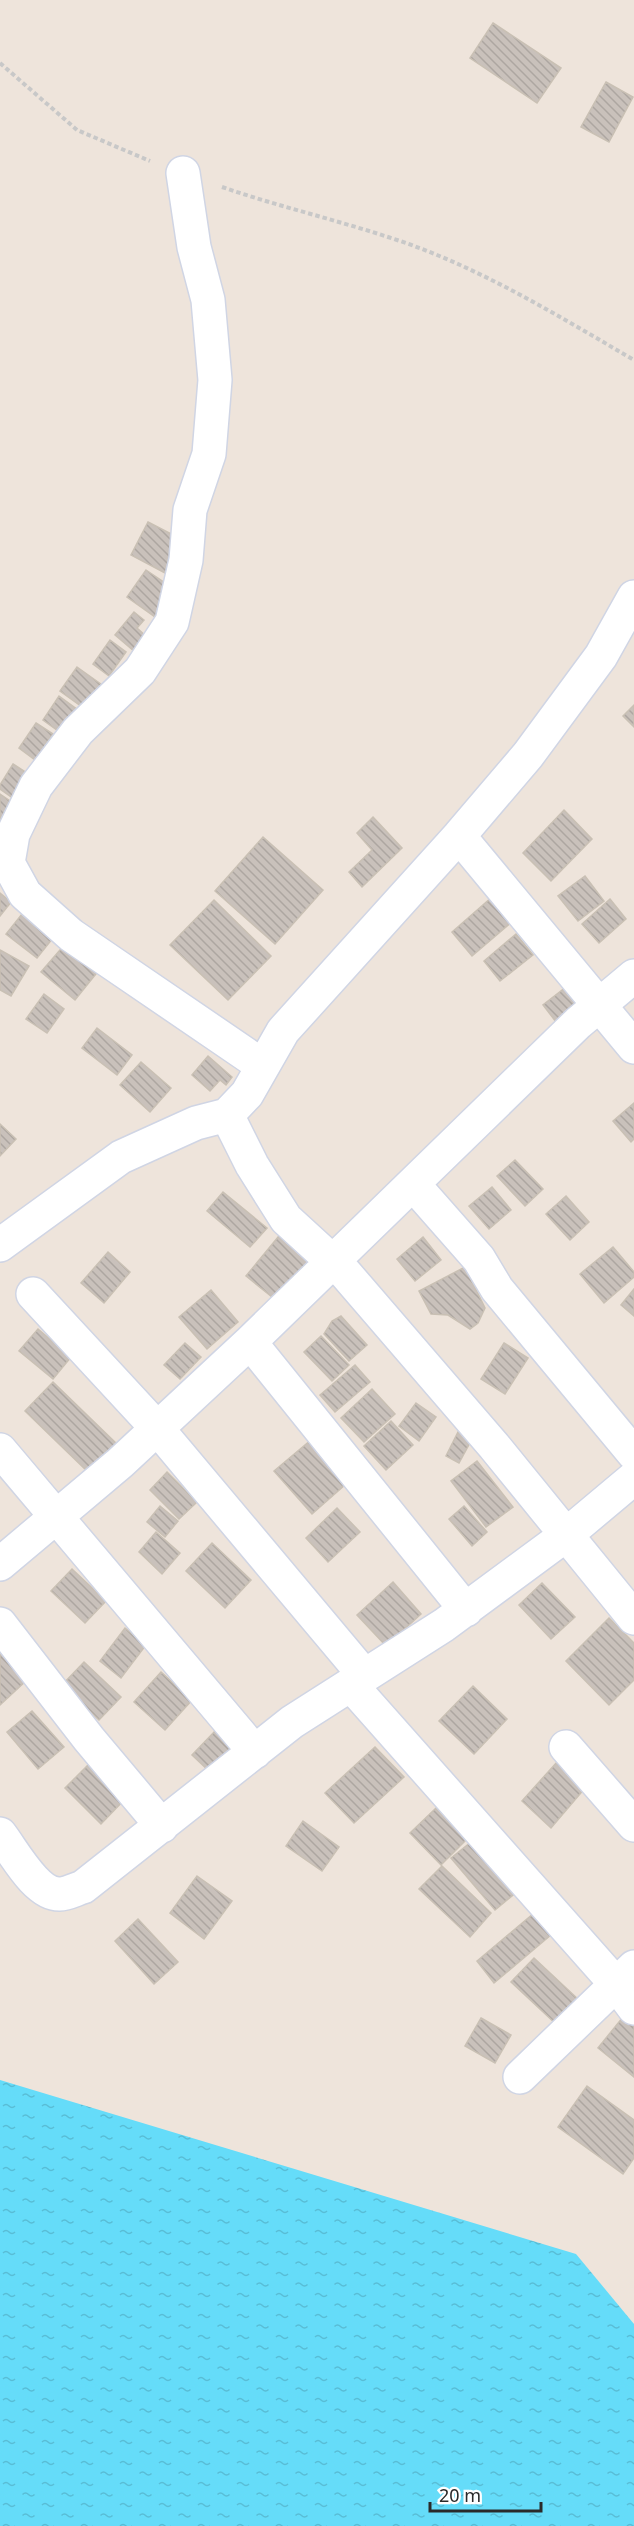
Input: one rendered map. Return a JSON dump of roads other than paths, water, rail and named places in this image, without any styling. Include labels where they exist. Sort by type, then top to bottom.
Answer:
[{"type":"street","points":[[183,173],[194,247],[208,300],[214,380],[209,454],[190,510],[186,560],[172,622],[140,671],[78,731],[36,786],[13,834],[8,863],[25,894],[71,935],[263,1066]]},
{"type":"street","points":[[0,1245],[121,1157],[196,1123],[227,1115],[246,1094],[283,1031],[459,836],[528,754],[601,656],[634,597]]},
{"type":"street","points":[[459,836],[634,1047]]},
{"type":"street","points":[[0,1564],[120,1463],[156,1427],[250,1342],[578,1023],[634,976]]},
{"type":"street","points":[[227,1115],[252,1165],[286,1219],[333,1262],[494,1446],[634,1618]]},
{"type":"street","points":[[413,1184],[478,1259],[497,1288],[634,1454]]},
{"type":"street","points":[[33,1294],[156,1427],[358,1680],[628,1986],[520,2077]]},
{"type":"street","points":[[250,1342],[466,1610]]},
{"type":"street","points":[[0,1450],[255,1752]]},
{"type":"street","points":[[0,1834],[37,1886],[47,1892],[60,1894],[83,1887],[292,1722],[466,1610],[566,1535],[634,1478]]},
{"type":"street","points":[[0,1624],[89,1739],[162,1826]]},
{"type":"street","points":[[566,1747],[634,1825]]},
{"type":"water","points":[[0,2080],[576,2254],[634,2324],[634,2526],[0,2526]]}]
